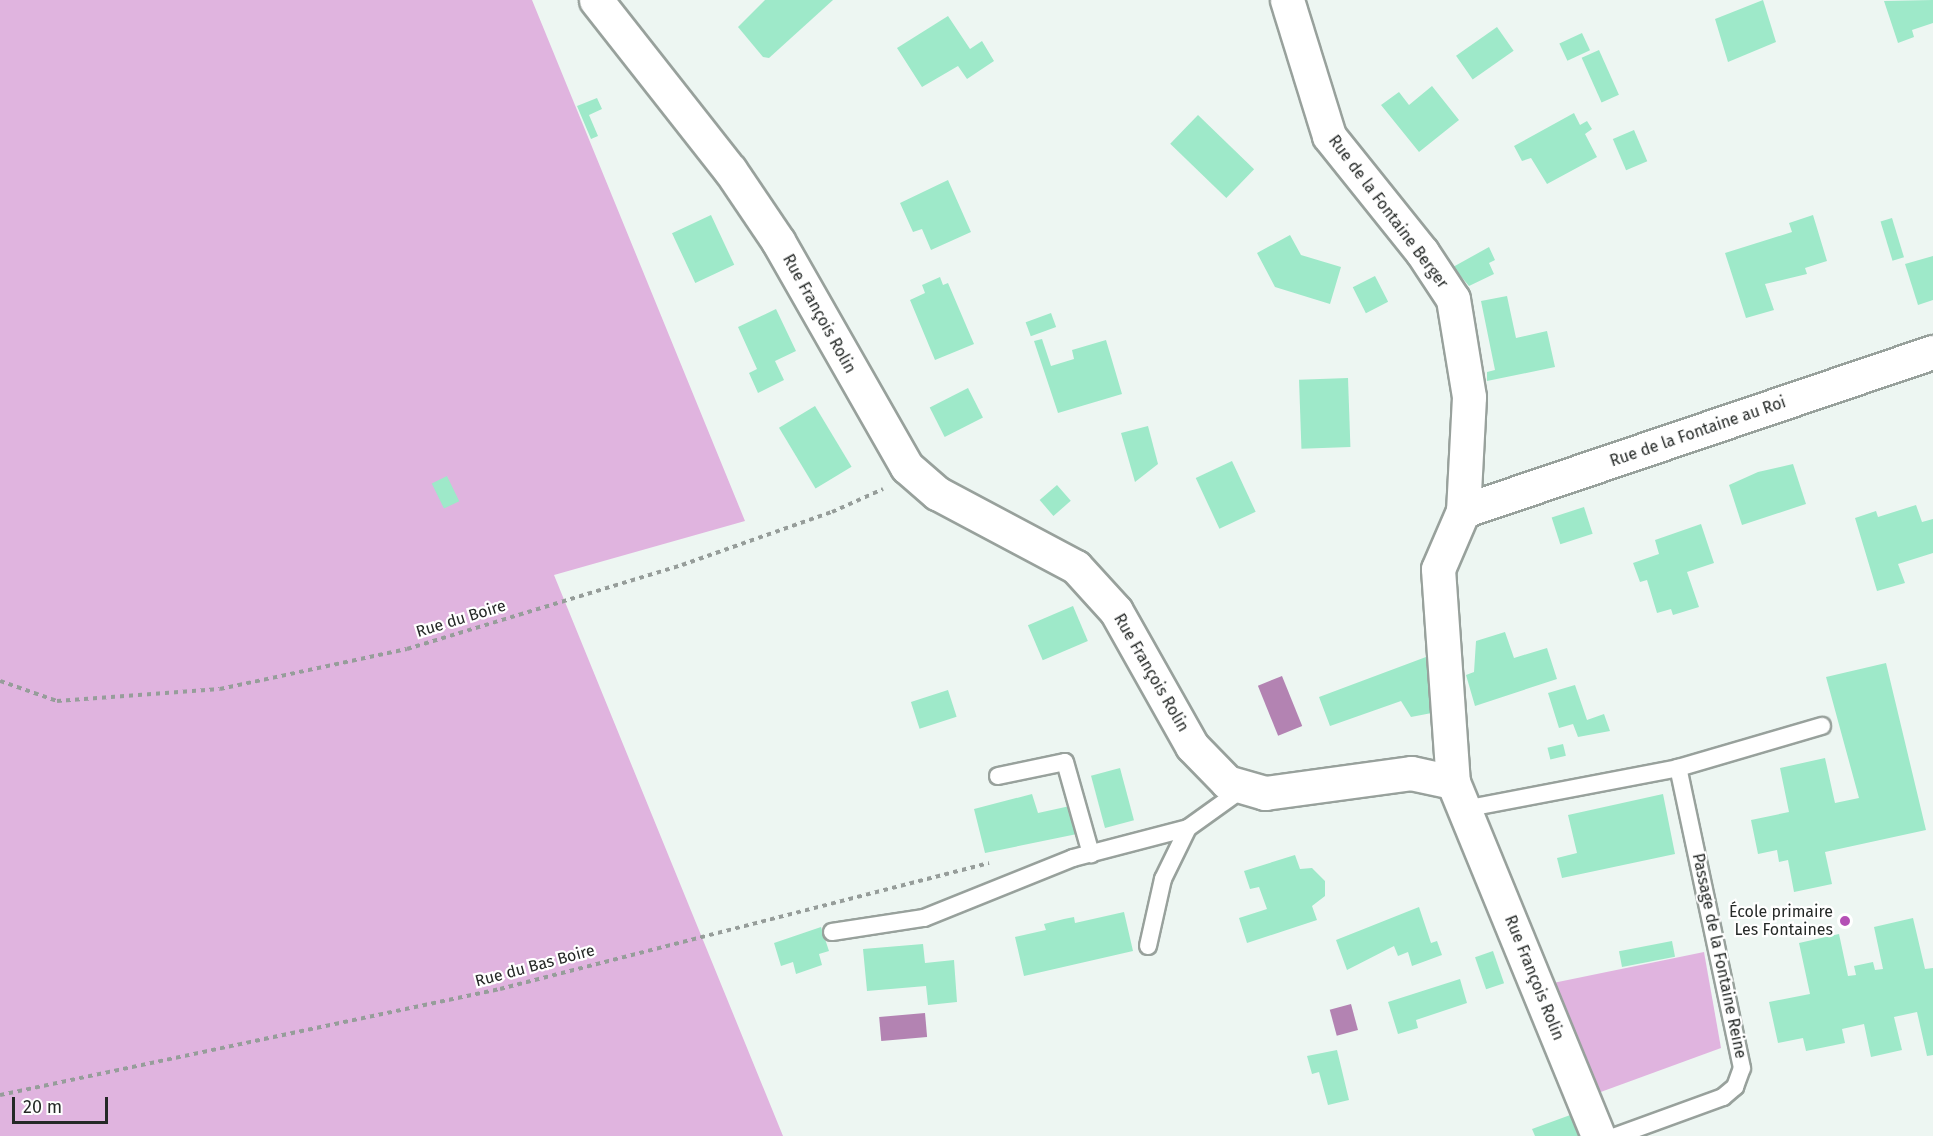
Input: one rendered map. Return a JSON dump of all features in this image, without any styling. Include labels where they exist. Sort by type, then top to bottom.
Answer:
[{"type":"street","name":"Rue François Rolin","points":[[596,0],[730,170],[778,241],[907,467],[937,492],[1076,567],[1116,611],[1192,746],[1227,782],[1265,793],[1411,772],[1458,795],[1598,1136]]},
{"type":"street","name":"Rue de la Fontaine Berger","points":[[1287,0],[1329,136],[1422,252],[1453,299],[1469,397],[1463,511],[1438,569],[1458,795]]},
{"type":"street","name":"Rue de la Fontaine au Roi","points":[[1463,511],[1933,352]]},
{"type":"lane","points":[[1458,795],[1678,768],[1822,726]]},
{"type":"lane","points":[[998,776],[1065,762],[1091,854]]},
{"type":"lane","name":"Passage de la Fontaine Reine","points":[[1616,1136],[1724,1097],[1735,1087],[1743,1068],[1678,768]]},
{"type":"lane","points":[[832,932],[924,918],[1026,874],[1188,828],[1245,787]]},
{"type":"lane","points":[[1149,946],[1163,879],[1188,828]]},
{"type":"path","name":"Rue du Boire","points":[[0,681],[57,701],[220,689],[407,649],[682,565],[832,512],[886,488],[907,467]]},
{"type":"path","name":"Rue du Bas Boire","points":[[0,1095],[500,989],[997,861]]},
{"type":"shaded area","points":[[0,0],[532,0],[745,521],[554,575],[783,1136],[0,1136]]},
{"type":"shaded area","points":[[1282,676],[1302,726],[1278,736],[1258,686]]},
{"type":"shaded area","points":[[1704,952],[1721,1048],[1598,1093],[1553,983]]},
{"type":"shaded area","points":[[1351,1004],[1358,1030],[1337,1036],[1330,1010]]},
{"type":"shaded area","points":[[925,1013],[927,1037],[881,1041],[879,1017]]},
{"type":"building","points":[[765,0],[833,0],[769,58],[763,57],[738,27]]},
{"type":"building","points":[[1763,0],[1776,42],[1728,62],[1715,19]]},
{"type":"building","points":[[1933,0],[1933,23],[1912,30],[1914,37],[1898,43],[1884,1]]},
{"type":"building","points":[[948,16],[970,49],[982,41],[994,61],[967,79],[958,66],[922,87],[897,48]]},
{"type":"building","points":[[1497,27],[1514,51],[1473,79],[1456,56]]},
{"type":"building","points":[[1582,33],[1590,50],[1567,61],[1559,44]]},
{"type":"building","points":[[1599,50],[1619,95],[1602,102],[1582,58]]},
{"type":"building","points":[[1432,86],[1459,120],[1419,152],[1381,105],[1399,92],[1409,105]]},
{"type":"building","points":[[597,98],[602,109],[589,115],[598,136],[591,139],[577,106]]},
{"type":"building","points":[[1574,113],[1580,125],[1587,121],[1592,129],[1585,134],[1597,157],[1547,184],[1531,158],[1522,161],[1514,146]]},
{"type":"building","points":[[1198,115],[1254,169],[1226,198],[1170,144]]},
{"type":"building","points":[[1634,130],[1647,161],[1626,170],[1613,139]]},
{"type":"building","points":[[948,180],[971,232],[931,250],[922,229],[913,232],[900,203]]},
{"type":"building","points":[[711,215],[734,265],[695,283],[672,233]]},
{"type":"building","points":[[1813,215],[1827,261],[1805,268],[1807,274],[1765,284],[1774,310],[1746,318],[1725,253],[1792,232],[1789,223]]},
{"type":"building","points":[[1892,218],[1904,257],[1893,261],[1881,222]]},
{"type":"building","points":[[1290,235],[1301,255],[1341,267],[1330,304],[1275,287],[1257,253]]},
{"type":"building","points":[[1489,247],[1495,260],[1489,263],[1494,274],[1469,286],[1453,267]]},
{"type":"building","points":[[1933,256],[1933,300],[1918,305],[1905,264]]},
{"type":"building","points":[[1375,276],[1388,302],[1366,313],[1353,287]]},
{"type":"building","points":[[940,277],[943,285],[948,283],[974,344],[935,360],[910,300],[925,293],[922,285]]},
{"type":"building","points":[[1507,296],[1516,338],[1547,331],[1555,367],[1487,381],[1487,372],[1495,370],[1481,301]]},
{"type":"building","points":[[776,309],[796,351],[775,361],[784,380],[758,393],[749,373],[757,369],[738,327]]},
{"type":"building","points":[[1051,313],[1056,327],[1031,336],[1026,322]]},
{"type":"building","points":[[1042,339],[1051,366],[1074,359],[1072,350],[1106,340],[1122,394],[1058,413],[1034,341]]},
{"type":"building","points":[[1348,378],[1350,447],[1301,449],[1299,380]]},
{"type":"building","points":[[968,388],[983,417],[945,437],[930,408]]},
{"type":"building","points":[[815,406],[852,467],[816,488],[779,428]]},
{"type":"building","points":[[1148,426],[1158,464],[1135,482],[1121,433]]},
{"type":"building","points":[[1232,461],[1256,512],[1219,529],[1196,478]]},
{"type":"building","points":[[1793,464],[1806,504],[1742,525],[1729,485],[1758,472]]},
{"type":"building","points":[[447,476],[459,501],[444,509],[432,483]]},
{"type":"building","points":[[1057,485],[1071,501],[1053,516],[1040,500]]},
{"type":"building","points":[[1916,505],[1922,522],[1933,519],[1933,553],[1898,564],[1905,583],[1877,591],[1855,518],[1876,511],[1878,517]]},
{"type":"building","points":[[1584,507],[1593,534],[1560,544],[1552,518]]},
{"type":"building","points":[[1701,524],[1714,563],[1687,572],[1699,607],[1673,615],[1671,609],[1657,613],[1647,580],[1640,582],[1633,563],[1659,554],[1655,540]]},
{"type":"building","points":[[1073,606],[1088,641],[1043,660],[1028,625]]},
{"type":"building","points":[[1505,632],[1514,658],[1547,648],[1557,679],[1475,706],[1466,675],[1474,672],[1476,641]]},
{"type":"building","points":[[1434,654],[1442,711],[1411,717],[1401,701],[1330,726],[1319,697]]},
{"type":"building","points":[[1886,663],[1926,830],[1825,852],[1832,884],[1794,892],[1788,860],[1779,862],[1777,850],[1758,854],[1751,820],[1789,812],[1780,768],[1825,758],[1835,803],[1859,798],[1826,677]]},
{"type":"building","points":[[1575,685],[1587,720],[1604,714],[1610,731],[1578,737],[1573,724],[1559,728],[1548,693]]},
{"type":"building","points":[[948,690],[957,717],[920,729],[911,702]]},
{"type":"building","points":[[1563,744],[1566,756],[1550,760],[1547,748]]},
{"type":"building","points":[[1120,768],[1134,820],[1105,828],[1091,776]]},
{"type":"building","points":[[1032,794],[1038,813],[1070,806],[1077,834],[985,853],[974,809]]},
{"type":"building","points":[[1663,794],[1675,854],[1562,878],[1557,858],[1577,853],[1568,815]]},
{"type":"building","points":[[1295,855],[1300,869],[1312,868],[1325,881],[1325,896],[1312,906],[1317,920],[1247,943],[1239,918],[1267,909],[1259,887],[1250,889],[1244,871]]},
{"type":"building","points":[[1419,907],[1431,943],[1437,941],[1442,955],[1412,966],[1408,952],[1398,956],[1394,946],[1347,970],[1336,940]]},
{"type":"building","points":[[1124,912],[1133,951],[1024,976],[1015,937],[1046,930],[1044,924],[1064,919],[1074,917],[1075,923]]},
{"type":"building","points":[[1913,918],[1925,969],[1933,968],[1933,1055],[1927,1056],[1917,1012],[1894,1017],[1902,1050],[1871,1057],[1864,1024],[1842,1029],[1845,1043],[1806,1051],[1803,1038],[1778,1043],[1769,1002],[1810,994],[1799,943],[1839,934],[1848,976],[1856,975],[1854,966],[1873,962],[1875,970],[1883,969],[1874,927]]},
{"type":"building","points":[[821,927],[829,951],[819,954],[822,965],[796,974],[793,962],[781,966],[774,943]]},
{"type":"building","points":[[1672,941],[1675,957],[1622,967],[1619,951]]},
{"type":"building","points":[[923,944],[925,963],[954,960],[957,1002],[928,1005],[926,986],[867,991],[863,949]]},
{"type":"building","points":[[1493,951],[1504,983],[1486,989],[1475,957]]},
{"type":"building","points":[[1460,979],[1467,1003],[1416,1020],[1418,1028],[1398,1034],[1388,1002]]},
{"type":"building","points":[[1337,1050],[1349,1100],[1328,1105],[1319,1072],[1312,1074],[1307,1056]]},
{"type":"building","points":[[1573,1114],[1582,1136],[1535,1136],[1532,1129]]},
{"type":"place","name":"École primaire Les Fontaines","points":[[1845,921]]}]
